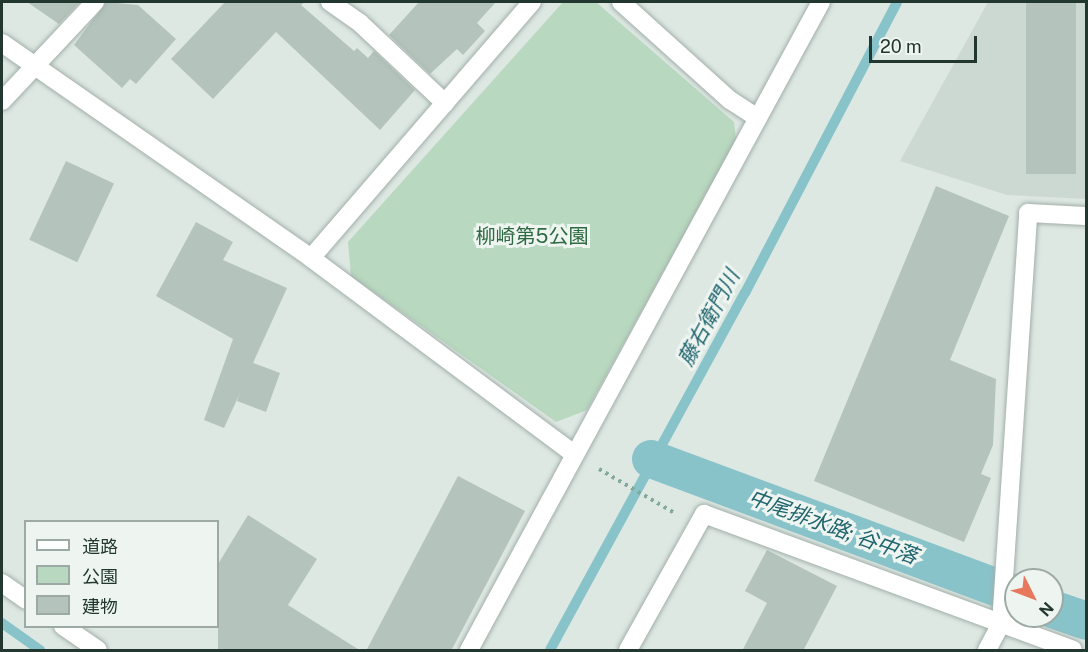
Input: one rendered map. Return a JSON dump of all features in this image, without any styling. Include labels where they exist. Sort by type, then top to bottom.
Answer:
[{"type":"street","points":[[2,101],[95,2]]},
{"type":"street","points":[[330,2],[360,23],[445,103]]},
{"type":"street","points":[[311,258],[532,2]]},
{"type":"street","points":[[621,2],[730,100],[758,118]]},
{"type":"street","points":[[469,651],[821,2]]},
{"type":"street","points":[[2,43],[311,258],[574,454]]},
{"type":"street","points":[[987,651],[1001,624],[1028,213],[1086,216]]},
{"type":"street","points":[[628,651],[704,514],[1073,651]]},
{"type":"street","points":[[2,584],[24,599]]},
{"type":"street","points":[[64,628],[98,651]]},
{"type":"path","points":[[574,454],[697,526]]},
{"type":"shaded area","points":[[988,2],[1086,2],[1086,199],[1007,195],[900,161]]},
{"type":"green space","name":"柳崎第5公園","points":[[563,2],[596,2],[734,122],[736,140],[587,410],[556,422],[351,276],[348,242]]},
{"type":"building","points":[[27,2],[80,2],[59,24]]},
{"type":"building","points":[[106,2],[138,5],[176,39],[136,84],[130,79],[122,88],[74,45]]},
{"type":"building","points":[[225,2],[305,2],[301,5],[354,51],[357,48],[368,58],[374,51],[415,90],[380,130],[276,32],[213,99],[171,59]]},
{"type":"building","points":[[419,2],[496,2],[477,23],[485,31],[463,55],[457,49],[430,74],[389,35]]},
{"type":"building","points":[[1026,2],[1076,2],[1076,174],[1026,174]]},
{"type":"building","points":[[66,161],[114,183],[77,262],[29,240]]},
{"type":"building","points":[[936,186],[1009,216],[950,360],[996,379],[993,445],[981,474],[991,478],[964,542],[814,481]]},
{"type":"building","points":[[196,222],[233,242],[223,260],[287,288],[253,363],[280,373],[266,412],[237,401],[240,393],[224,428],[204,420],[233,339],[156,296]]},
{"type":"building","points":[[458,476],[525,511],[451,651],[366,651]]},
{"type":"building","points":[[248,515],[317,559],[288,605],[361,651],[218,651],[219,562]]},
{"type":"building","points":[[767,550],[837,586],[803,651],[742,651],[767,603],[745,591]]},
{"type":"waterway","name":"藤右衛門川","points":[[550,650],[745,293],[897,2]]},
{"type":"waterway","name":"中尾排水路; 谷中落","points":[[651,459],[1004,591]]},
{"type":"waterway","name":"中尾排水路; 谷中落","points":[[1064,613],[1086,621]]},
{"type":"waterway","points":[[2,623],[40,650]]}]
